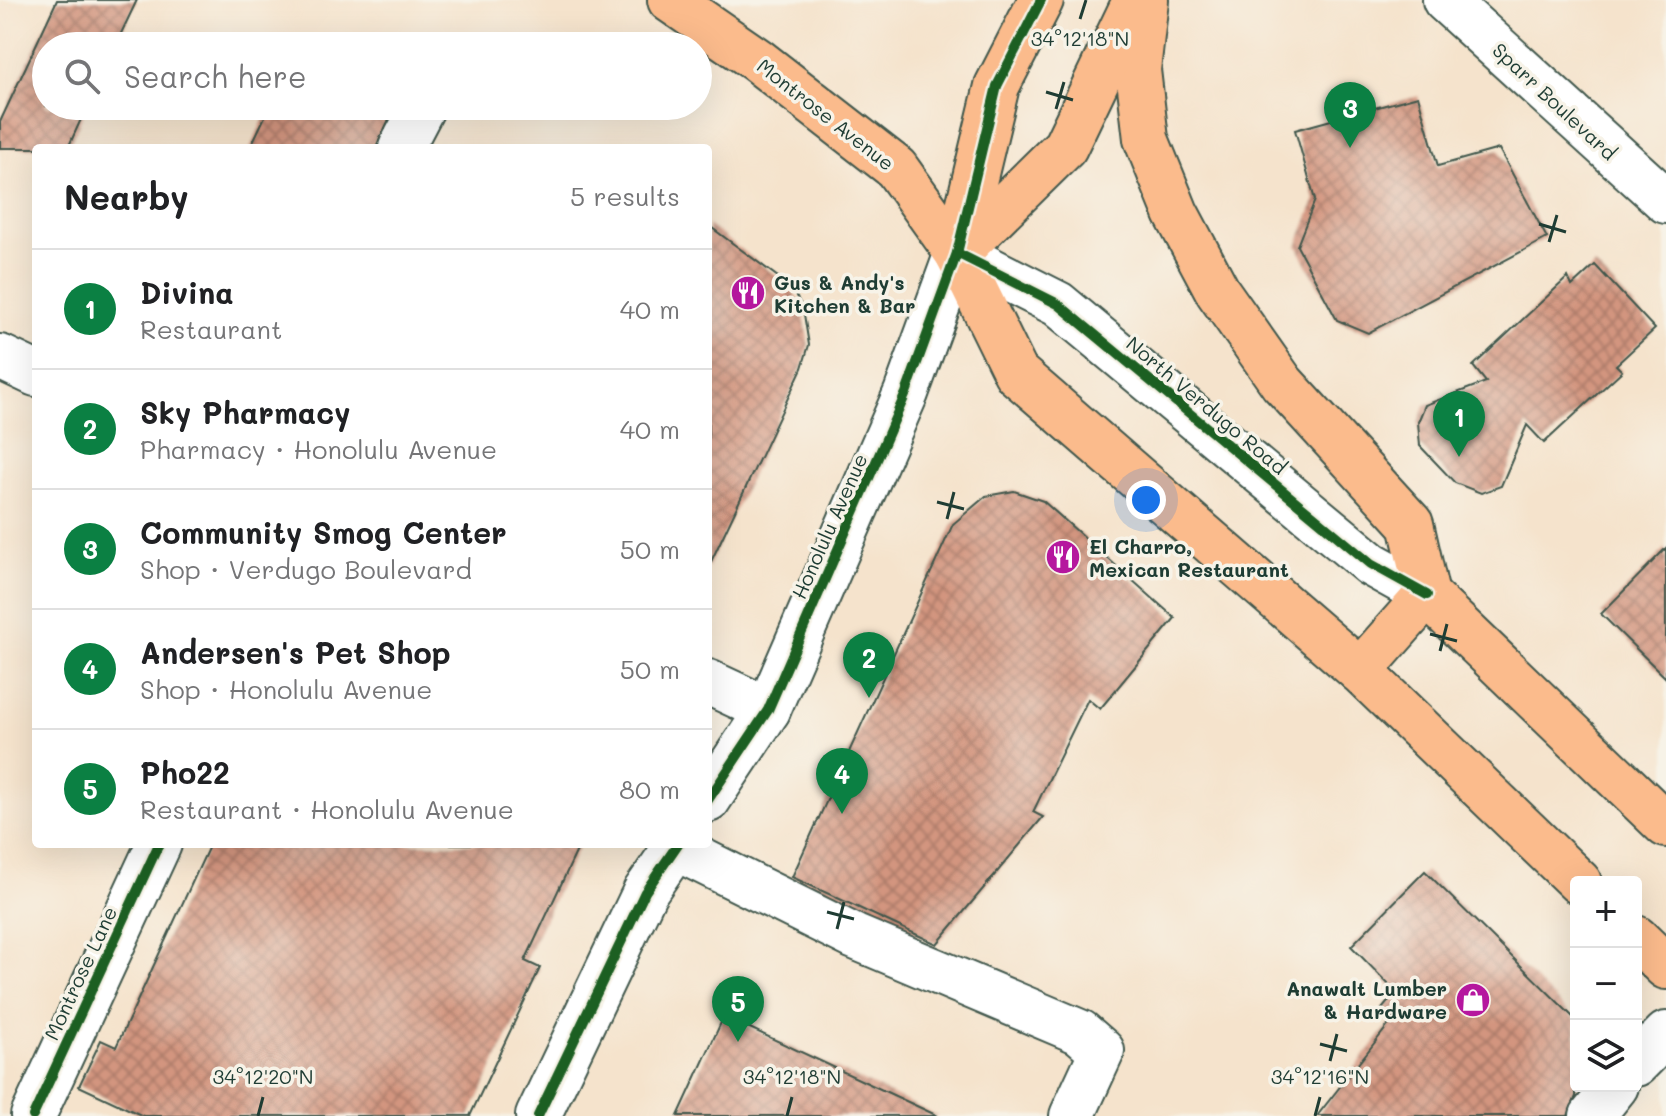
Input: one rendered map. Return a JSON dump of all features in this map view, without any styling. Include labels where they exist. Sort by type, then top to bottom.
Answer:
[{"type":"main road","name":"Montrose Avenue","points":[[670,0],[757,60],[896,168],[957,253]]},
{"type":"main road","points":[[1041,0],[997,86],[957,253],[1016,373],[1360,671],[1573,876]]},
{"type":"main road","points":[[957,253],[1065,147],[1135,0]]},
{"type":"main road","points":[[1146,0],[1138,70],[1146,139],[1176,213],[1218,292],[1282,383],[1411,524],[1427,595],[1360,671]]},
{"type":"main road","name":"North Verdugo Road","points":[[1427,595],[1666,825]]},
{"type":"main road","points":[[1642,944],[1666,967]]},
{"type":"street","name":"Sparr Boulevard","points":[[1445,0],[1666,201]]},
{"type":"street","points":[[403,144],[416,120]]},
{"type":"street","name":"North Verdugo Road","points":[[957,253],[1058,304],[1371,564],[1427,595]]},
{"type":"street","name":"Honolulu Avenue","points":[[712,794],[768,710],[906,393],[957,253]]},
{"type":"street","points":[[0,357],[32,372]]},
{"type":"street","points":[[712,684],[768,710]]},
{"type":"street","name":"Montrose Lane","points":[[33,1116],[157,848]]},
{"type":"street","points":[[538,1116],[645,892],[676,848]]},
{"type":"street","points":[[681,848],[855,937],[1080,1032],[1102,1051],[1072,1116]]},
{"type":"street","points":[[1642,1058],[1666,1034]]},
{"type":"street","points":[[1592,1116],[1611,1092]]},
{"type":"building","points":[[57,0],[137,0],[122,32],[42,32]]},
{"type":"building","points":[[32,54],[32,120],[81,120],[70,144],[32,144],[32,148],[0,148],[0,122]]},
{"type":"building","points":[[1418,96],[1438,166],[1499,149],[1547,238],[1368,333],[1337,320],[1297,246],[1315,200],[1295,130]]},
{"type":"building","points":[[263,120],[389,120],[378,144],[252,144]]},
{"type":"building","points":[[712,228],[790,286],[803,308],[809,345],[802,368],[712,559]]},
{"type":"building","points":[[1595,265],[1655,329],[1616,365],[1622,371],[1544,443],[1527,425],[1501,486],[1481,493],[1455,483],[1420,446],[1418,422],[1425,405],[1486,382],[1473,366],[1568,277],[1572,286]]},
{"type":"building","points":[[1014,491],[1043,501],[1175,618],[1100,709],[1088,699],[1033,812],[1043,817],[937,944],[792,877],[953,524],[986,496]]},
{"type":"building","points":[[1666,548],[1666,678],[1601,614]]},
{"type":"building","points":[[208,848],[578,848],[525,961],[540,968],[470,1116],[143,1116],[79,1086],[101,1040],[116,1047]]},
{"type":"building","name":"Anawalt Lumber & Hardware","points":[[1425,871],[1570,1014],[1570,1092],[1576,1092],[1576,1096],[1568,1116],[1317,1116],[1394,1018],[1382,1009],[1396,992],[1351,946]]},
{"type":"building","points":[[724,1016],[938,1116],[678,1116]]},
{"type":"cycle path","points":[[712,794],[768,710],[906,393],[957,253],[997,86],[1041,0]]},
{"type":"cycle path","points":[[957,253],[1058,304],[1371,564],[1427,595]]},
{"type":"cycle path","points":[[33,1116],[157,848]]},
{"type":"cycle path","points":[[538,1116],[645,892],[675,848]]},
{"type":"place","name":"Community Smog Center","points":[[1350,148]]},
{"type":"place","name":"Gus & Andy's Kitchen & Bar","points":[[748,293]]},
{"type":"place","name":"Divina","points":[[1459,457]]},
{"type":"place","name":"El Charro, Mexican Restaurant","points":[[1063,557]]},
{"type":"place","name":"Sky Pharmacy","points":[[869,698]]},
{"type":"place","name":"Andersen's Pet Shop","points":[[842,814]]},
{"type":"place","name":"Anawalt Lumber & Hardware","points":[[1473,1000]]},
{"type":"place","name":"Pho22","points":[[738,1042]]}]
